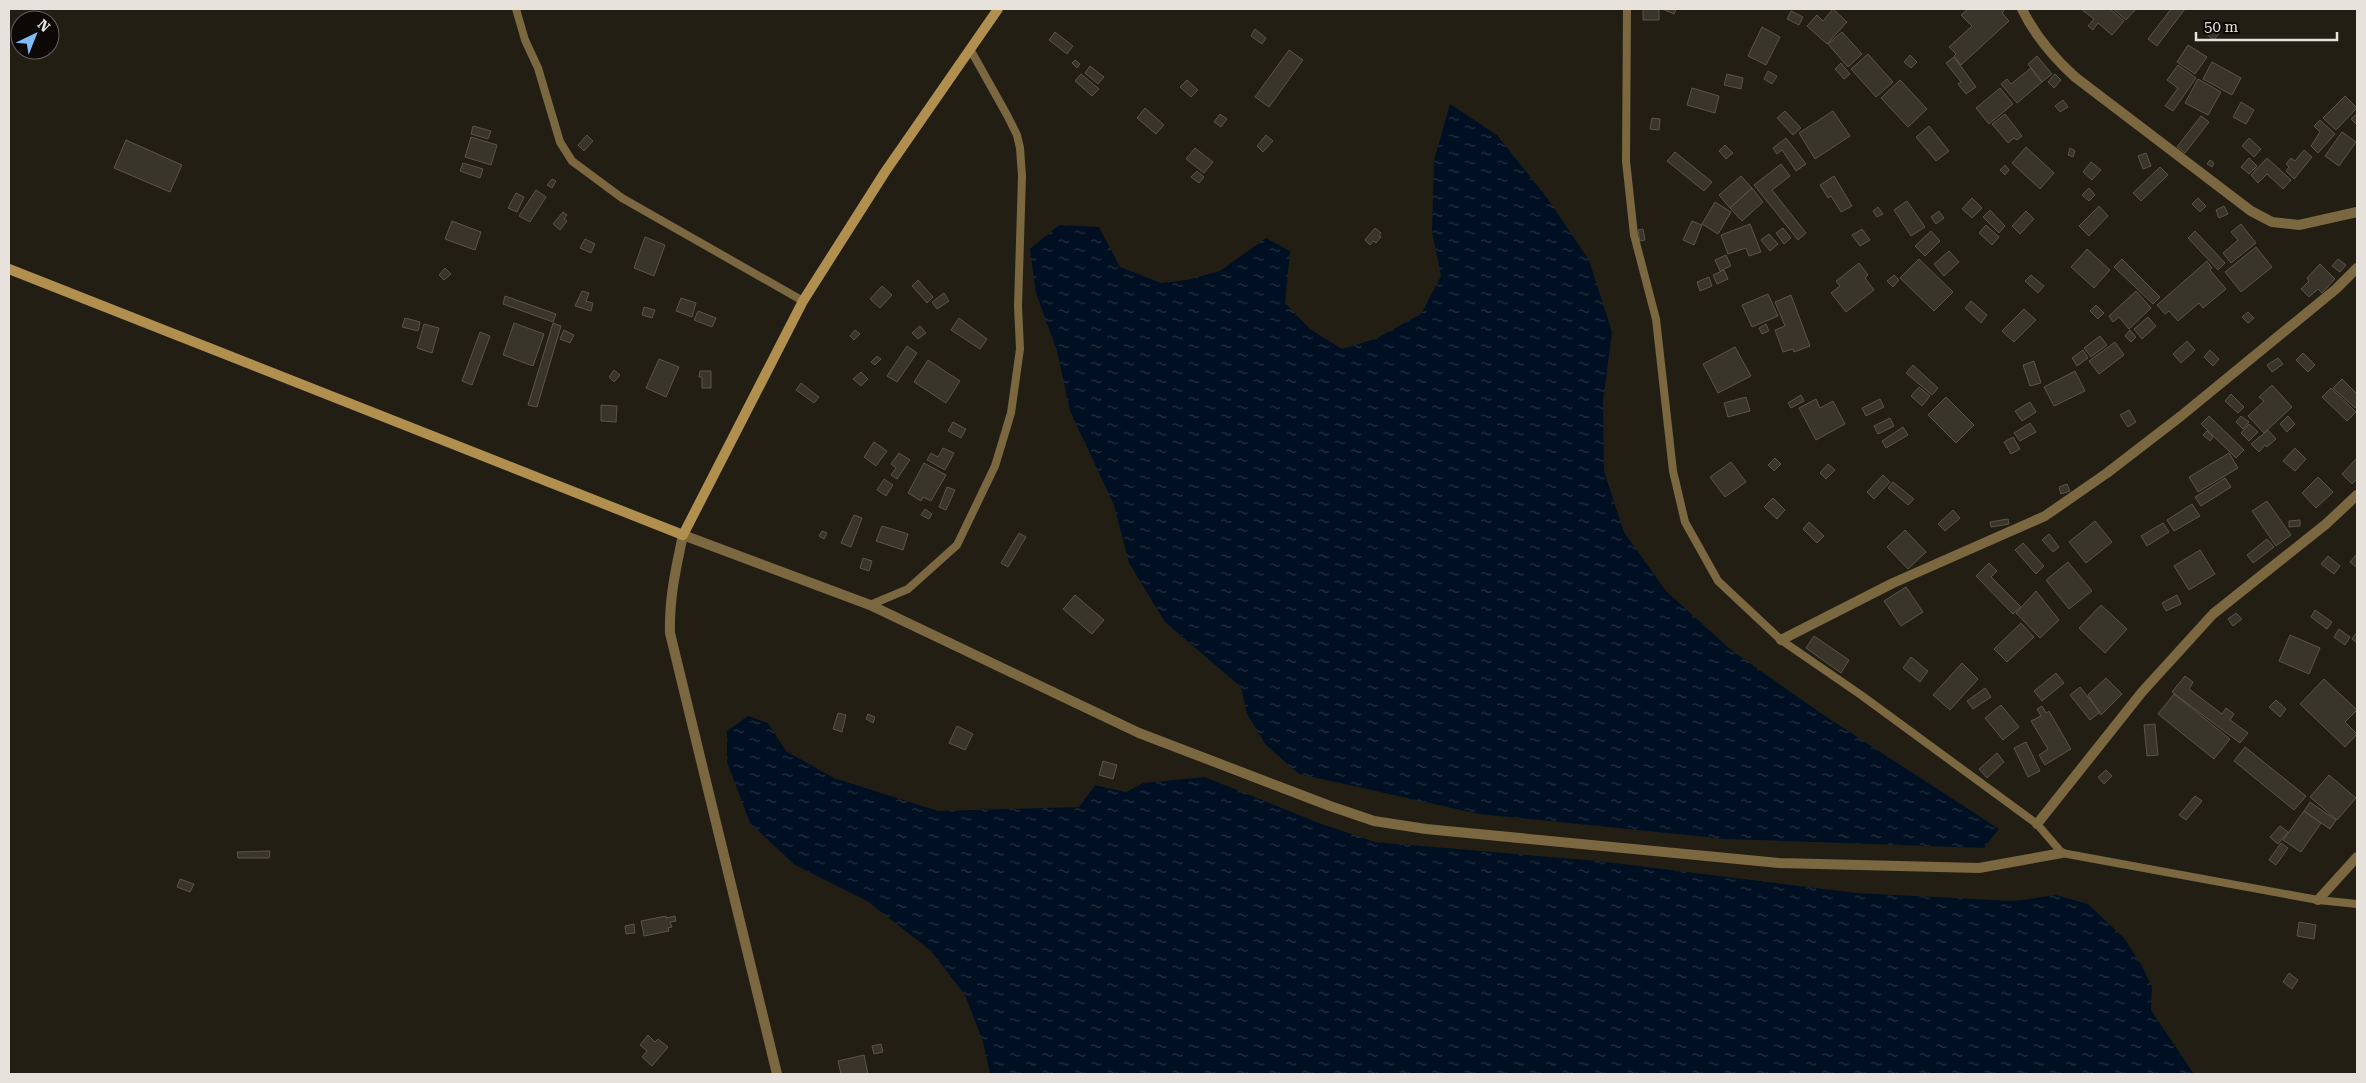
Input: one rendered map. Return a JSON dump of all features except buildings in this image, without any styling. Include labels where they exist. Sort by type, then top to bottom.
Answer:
[{"type":"main road","points":[[9,269],[683,535],[803,301],[885,172],[998,9]]},
{"type":"street","points":[[2022,9],[2052,55],[2075,77],[2251,211],[2272,222],[2299,225],[2357,212]]},
{"type":"street","points":[[1781,640],[1893,583],[2045,516],[2181,416],[2336,289],[2357,268]]},
{"type":"street","points":[[2038,824],[2142,692],[2214,614],[2326,524],[2357,494]]},
{"type":"street","points":[[777,1074],[670,632],[669,608],[672,584],[683,535],[870,605],[1139,733],[1374,821],[1426,829],[1779,863],[1979,868],[2062,853]]},
{"type":"street","points":[[2318,900],[2357,857]]},
{"type":"lane","points":[[516,9],[525,40],[538,68],[560,142],[572,162],[622,198],[803,301]]},
{"type":"lane","points":[[1627,9],[1626,162],[1633,226],[1656,319],[1673,471],[1684,522],[1718,581],[1781,640],[1869,701],[2038,824],[2062,853],[2318,900],[2357,904]]},
{"type":"lane","points":[[870,605],[908,589],[957,545],[995,466],[1011,413],[1020,349],[1018,306],[1022,176],[1020,148],[1017,136],[1007,115],[970,49]]},
{"type":"water","points":[[1450,104],[1497,135],[1548,199],[1589,260],[1612,332],[1603,401],[1604,471],[1624,532],[1666,591],[1731,650],[1819,712],[1999,829],[1984,848],[1727,839],[1479,814],[1299,774],[1266,745],[1247,714],[1241,687],[1165,622],[1129,563],[1114,505],[1070,411],[1057,351],[1036,293],[1030,249],[1059,225],[1099,227],[1120,267],[1161,283],[1187,280],[1220,271],[1266,238],[1290,251],[1285,303],[1310,329],[1342,349],[1375,339],[1421,314],[1441,276],[1432,232],[1434,160]]},
{"type":"water","points":[[748,716],[768,723],[786,751],[834,778],[938,811],[1079,807],[1095,785],[1126,792],[1143,783],[1205,777],[1319,823],[1375,842],[1598,861],[1856,893],[2014,901],[2056,895],[2088,904],[2124,938],[2142,966],[2152,987],[2151,1010],[2194,1074],[990,1074],[983,1042],[965,995],[931,951],[867,901],[795,865],[750,823],[727,762],[727,731]]}]
